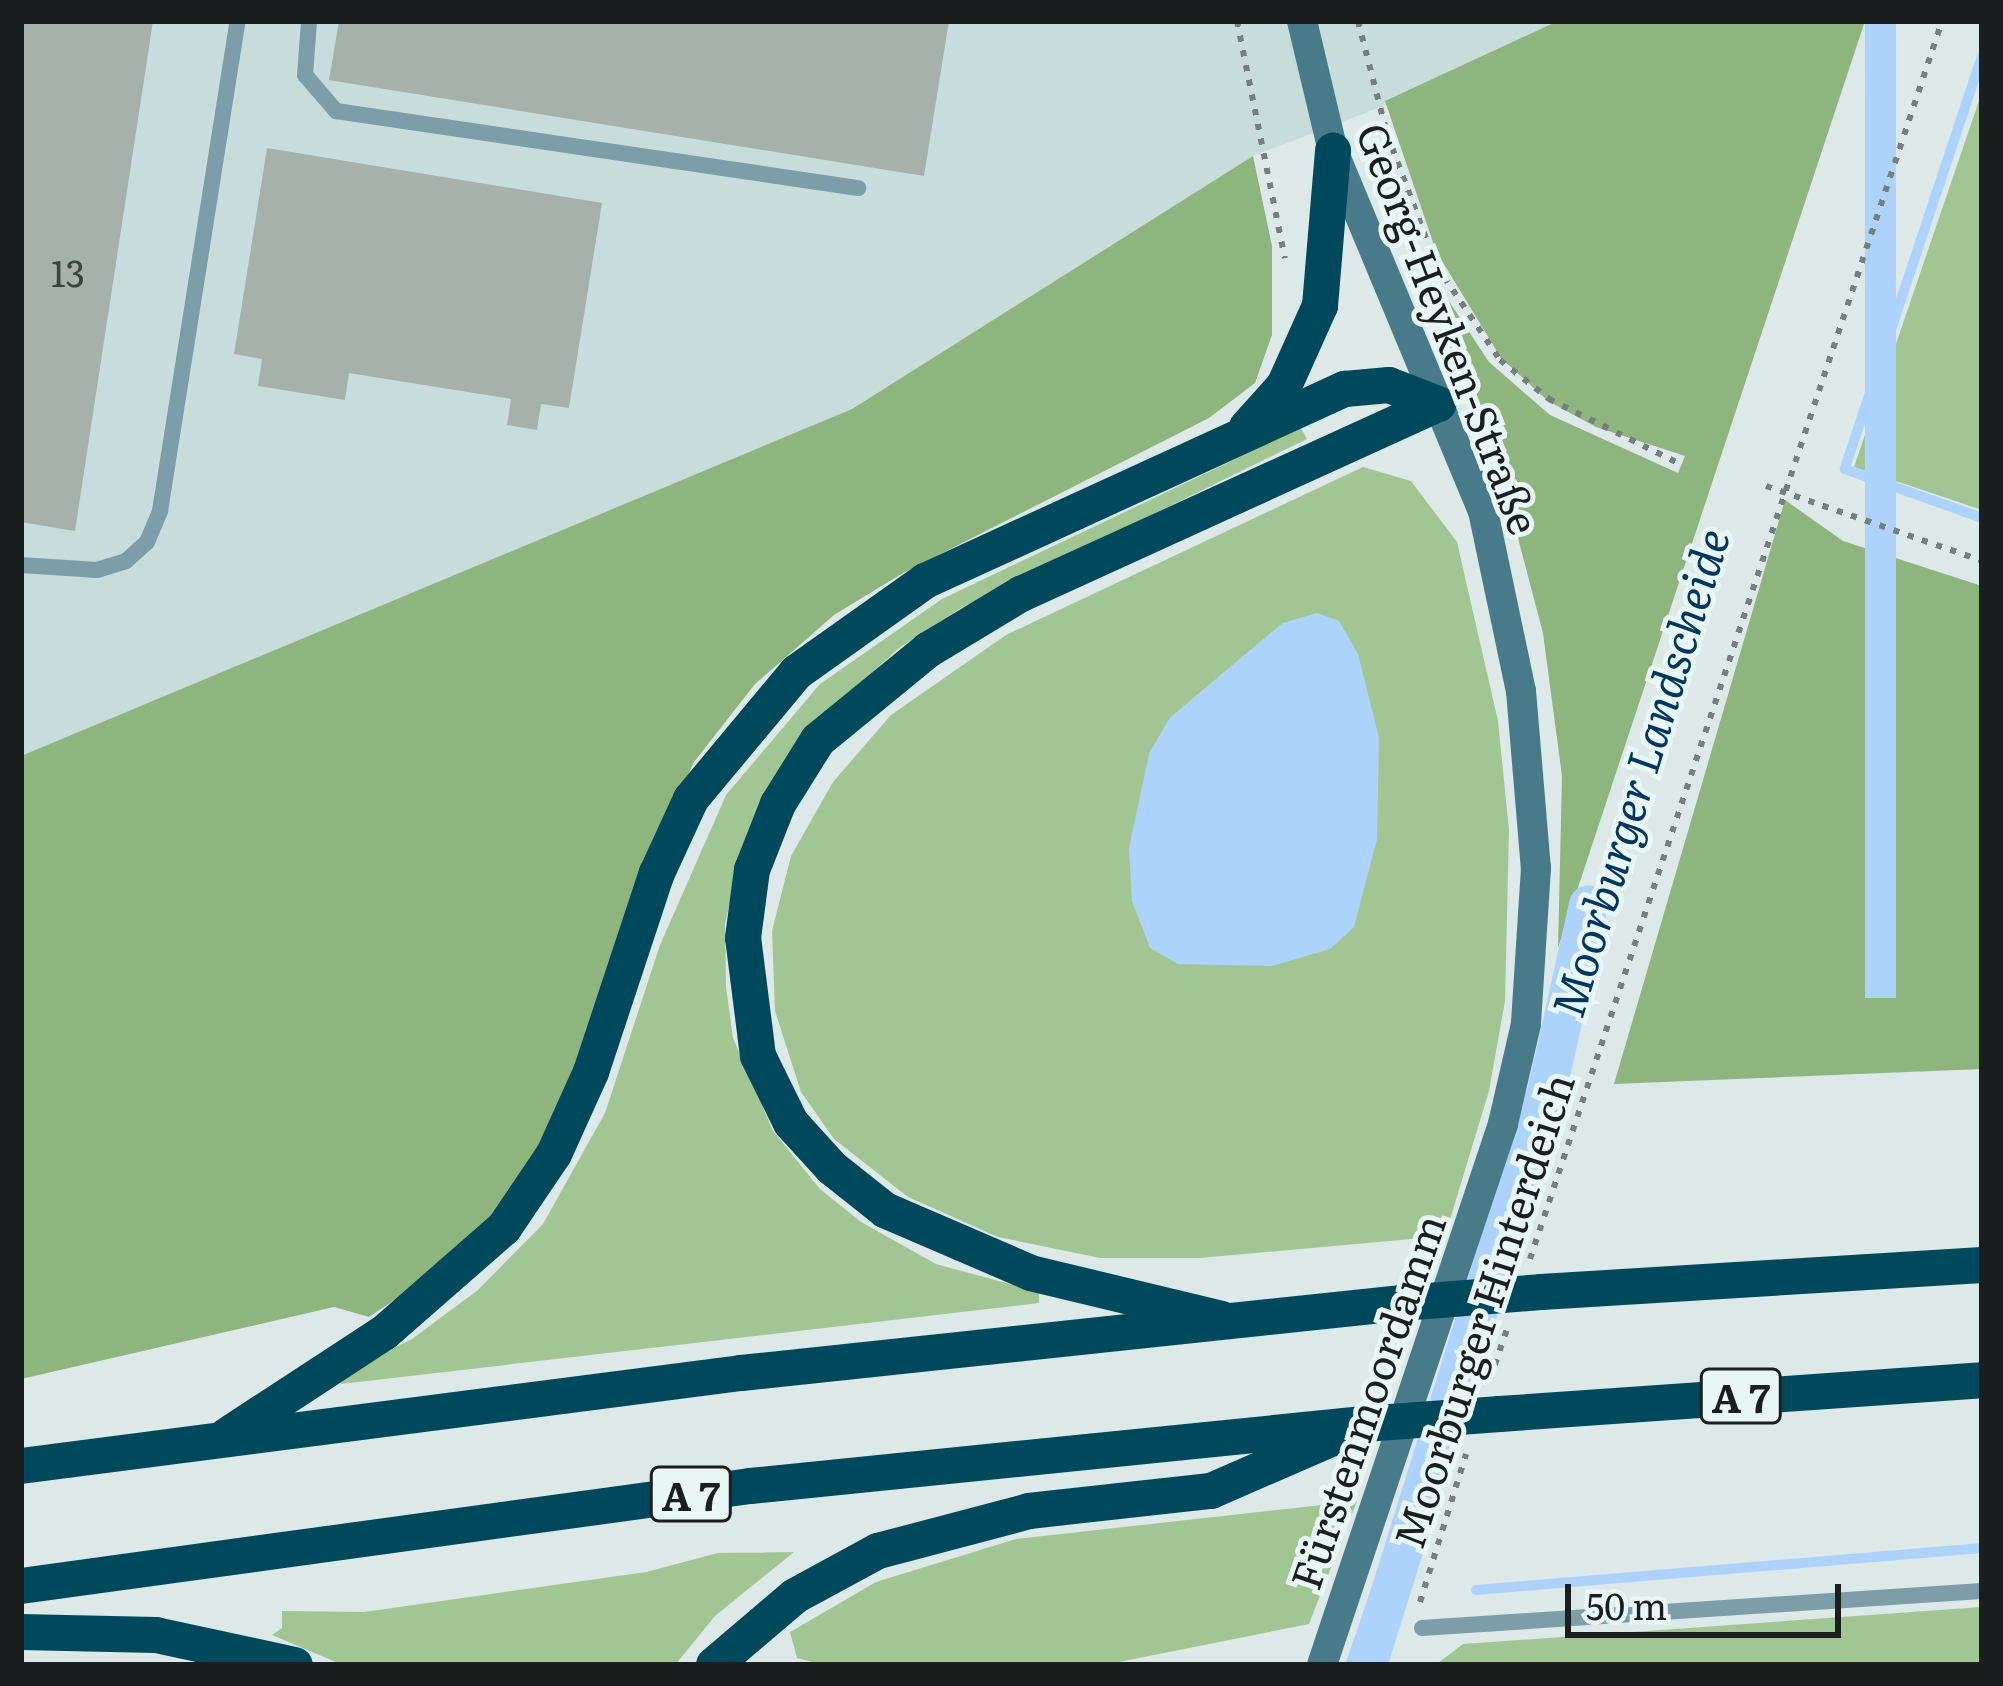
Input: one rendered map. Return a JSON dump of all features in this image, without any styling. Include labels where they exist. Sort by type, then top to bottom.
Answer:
[{"type":"highway","points":[[1241,435],[1284,386],[1320,306],[1334,151]]},
{"type":"highway","points":[[226,1436],[385,1332],[504,1228],[554,1154],[591,1072],[657,873],[691,799],[797,672],[925,581],[1361,384],[1438,404]]},
{"type":"highway","points":[[1222,1319],[990,1257],[885,1210],[832,1168],[790,1123],[758,1056],[742,938],[752,870],[778,804],[818,740],[928,650],[1022,594],[1438,404]]},
{"type":"highway","points":[[21,1466],[226,1436],[1532,1286],[1982,1265]]},
{"type":"highway","name":"A 7","points":[[21,1586],[750,1486],[1364,1424],[1982,1380]]},
{"type":"highway","points":[[715,1665],[795,1596],[878,1551],[1029,1511],[1210,1491],[1364,1424]]},
{"type":"highway","points":[[21,1632],[156,1635],[295,1665]]},
{"type":"main road","name":"Georg-Heyken-Straße","points":[[1302,21],[1334,151],[1483,511],[1509,619],[1536,868],[1526,1024],[1490,1164]]},
{"type":"main road","name":"Fürstenmoordamm","points":[[1322,1665],[1490,1164]]},
{"type":"lane","points":[[21,565],[97,570],[127,561],[146,542],[160,511],[238,21]]},
{"type":"lane","points":[[309,21],[305,75],[335,111],[857,188]]},
{"type":"lane","points":[[1422,1628],[1982,1591]]},
{"type":"path","points":[[1238,21],[1244,84],[1283,224],[1283,277]]},
{"type":"path","points":[[1358,21],[1387,134],[1436,265],[1500,360],[1549,399],[1682,465]]},
{"type":"path","name":"Moorburger Hinterdeich","points":[[1532,1286],[1784,496],[1942,21]]},
{"type":"path","points":[[1766,487],[1982,561]]},
{"type":"path","name":"Moorburger Hinterdeich","points":[[1422,1628],[1419,1594],[1486,1414],[1508,1325]]},
{"type":"shaded area","points":[[21,21],[1605,21],[1253,156],[852,409],[21,756]]},
{"type":"green space","points":[[1558,21],[1865,21],[1558,948],[1562,776],[1543,633],[1495,451],[1426,291],[1437,283],[1489,362],[1550,415],[1678,473],[1685,456],[1596,427],[1548,401],[1501,358],[1436,251],[1385,101]]},
{"type":"green space","points":[[1982,92],[1982,510],[1854,467]]},
{"type":"green space","points":[[1253,156],[1272,246],[1272,335],[1255,383],[1209,418],[903,573],[834,615],[755,684],[694,762],[640,880],[559,1119],[520,1183],[458,1257],[369,1317],[334,1307],[21,1379],[21,756],[852,409]]},
{"type":"green space","points":[[1301,428],[1307,439],[961,608],[899,648],[853,690],[737,870],[725,924],[733,1038],[773,1131],[820,1189],[861,1222],[936,1264],[1039,1292],[1039,1303],[341,1384],[338,1375],[412,1339],[478,1290],[543,1224],[605,1113],[660,945],[726,795],[820,684],[942,599]]},
{"type":"green space","points":[[1363,467],[1411,481],[1457,542],[1498,721],[1509,830],[1505,1001],[1489,1091],[1445,1236],[1200,1258],[1100,1258],[998,1237],[908,1197],[834,1139],[801,1092],[775,1011],[772,931],[791,856],[833,782],[891,715],[1006,635]],"holes":[[[1283,623],[1149,754],[1170,718]]]},
{"type":"green space","points":[[1785,500],[1843,541],[1982,586],[1982,1069],[1614,1084]]},
{"type":"green space","points":[[1357,1501],[1309,1624],[1104,1665],[824,1665],[797,1658],[790,1632],[876,1582],[1016,1539]]},
{"type":"green space","points":[[794,1552],[715,1616],[675,1665],[343,1665],[272,1635],[282,1628],[282,1611],[364,1612],[646,1572],[718,1553]]},
{"type":"green space","points":[[1982,1607],[1982,1665],[1438,1663],[1463,1644]]},
{"type":"water","points":[[1865,21],[1896,21],[1896,998],[1865,998]]},
{"type":"water","points":[[1317,613],[1339,621],[1358,654],[1379,738],[1377,839],[1354,927],[1330,949],[1272,966],[1178,964],[1150,948],[1132,901],[1129,848],[1149,754],[1170,718],[1283,623]]},
{"type":"water","points":[[1373,1583],[1401,1593],[1386,1665],[1345,1665]]},
{"type":"building","points":[[21,21],[153,21],[75,531],[21,522]]},
{"type":"building","points":[[339,21],[949,21],[924,176],[329,80]]},
{"type":"building","points":[[267,148],[602,203],[569,408],[541,404],[537,430],[507,425],[511,399],[349,373],[345,400],[258,386],[262,359],[234,354]]},
{"type":"waterway","points":[[1982,56],[1845,469],[1982,518]]},
{"type":"waterway","name":"Moorburger Landscheide","points":[[1367,1665],[1547,1088],[1588,905]]},
{"type":"waterway","points":[[1476,1590],[1982,1548]]}]
